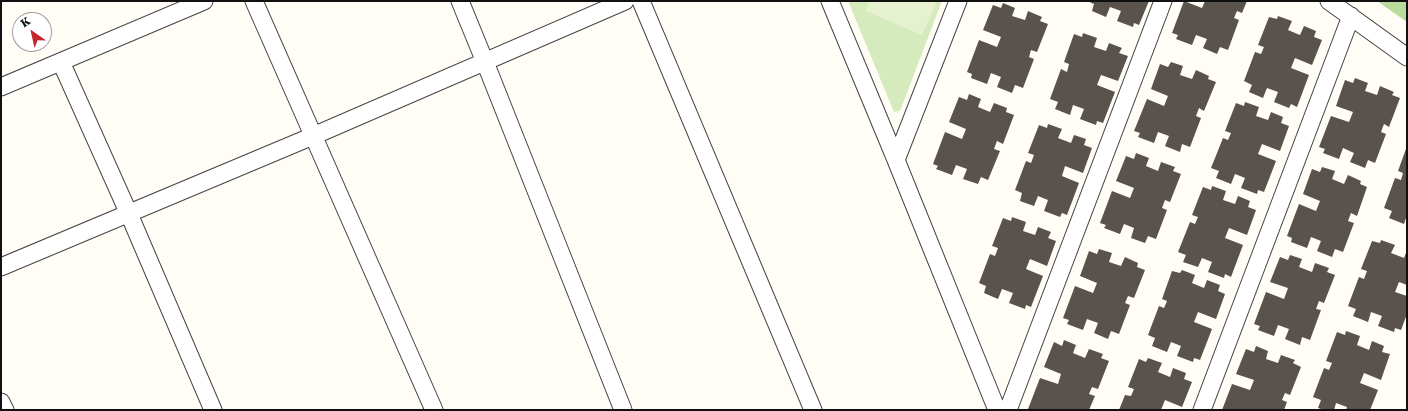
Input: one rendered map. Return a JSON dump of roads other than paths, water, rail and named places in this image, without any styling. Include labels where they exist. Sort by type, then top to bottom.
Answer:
[{"type":"street","points":[[1,87],[204,1]]},
{"type":"street","points":[[254,1],[434,410]]},
{"type":"street","points":[[460,1],[623,410]]},
{"type":"street","points":[[1,267],[313,136],[625,1]]},
{"type":"street","points":[[641,1],[813,410]]},
{"type":"street","points":[[830,1],[997,410]]},
{"type":"street","points":[[896,160],[958,1]]},
{"type":"street","points":[[1008,410],[1163,1]]},
{"type":"street","points":[[1329,1],[1407,57]]},
{"type":"street","points":[[1202,410],[1351,16]]},
{"type":"street","points":[[61,62],[129,214],[213,410]]},
{"type":"street","points":[[1,402],[5,410]]}]
